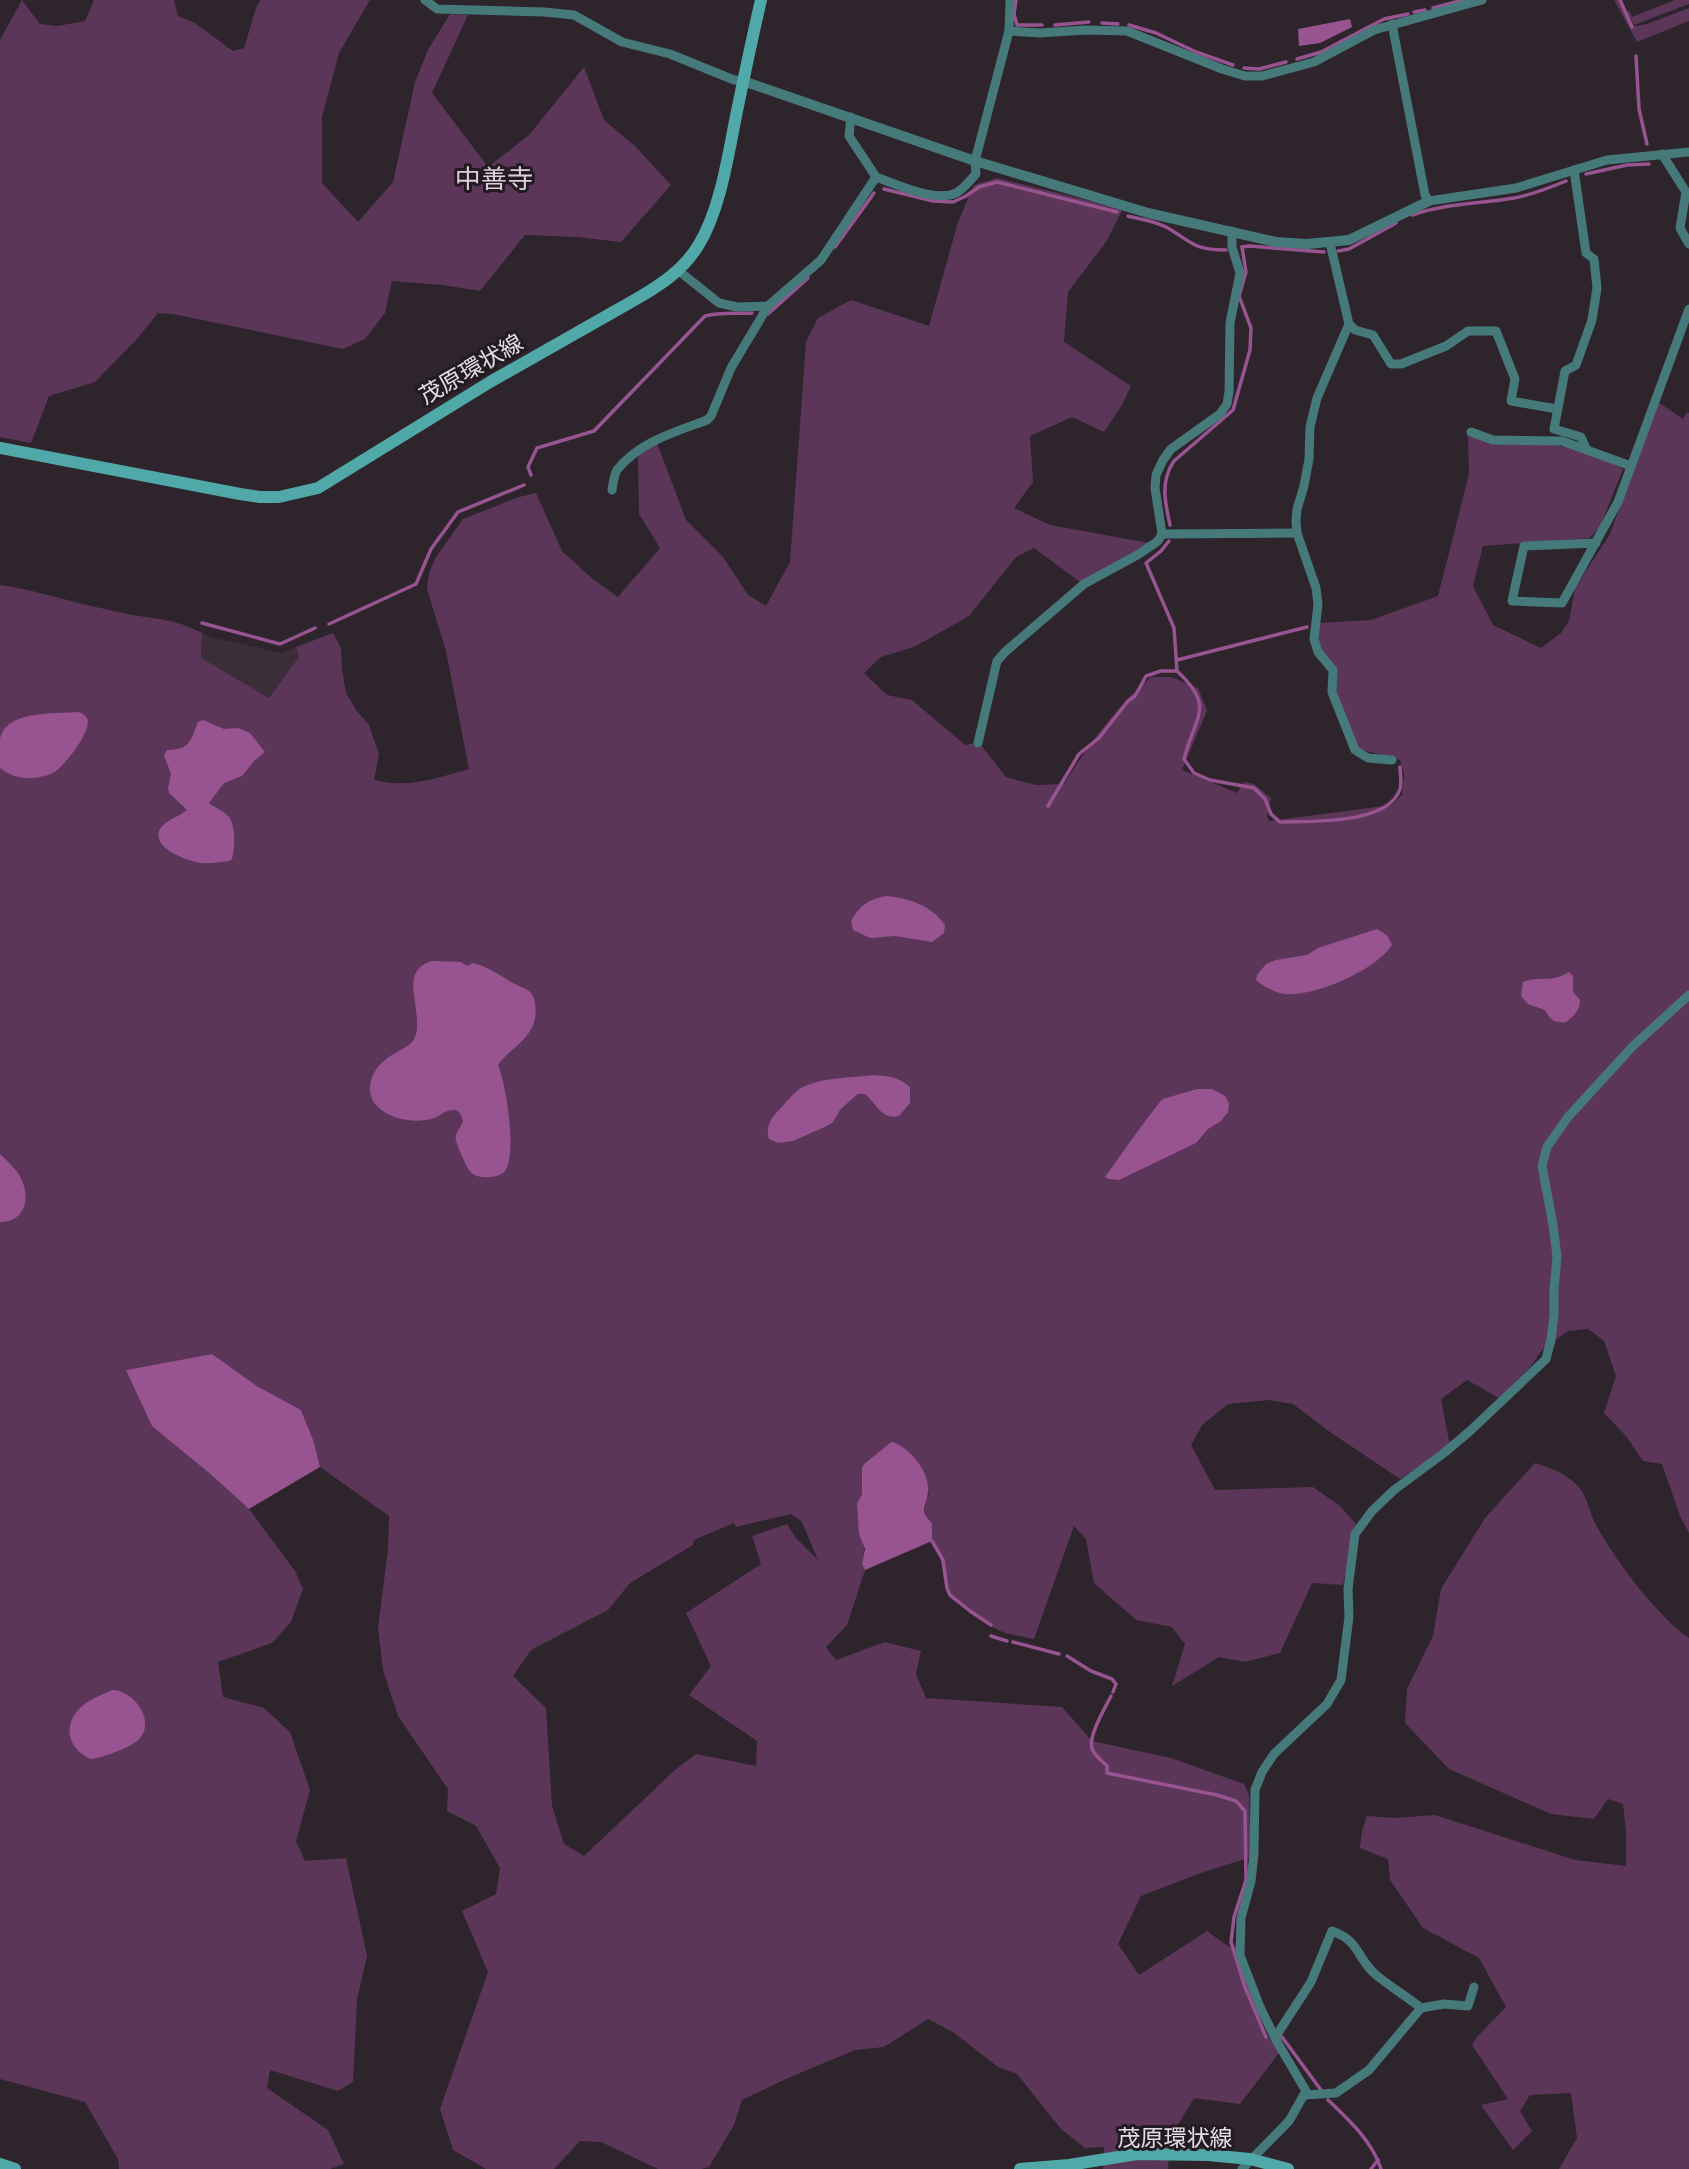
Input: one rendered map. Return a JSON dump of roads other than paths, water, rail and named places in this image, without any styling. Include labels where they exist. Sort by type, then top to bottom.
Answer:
[{"type":"main road","name":"茂原環状線","points":[[0,448],[260,497],[279,497],[318,488],[356,466],[417,425],[659,286],[679,271],[698,247],[708,228],[725,172],[761,0]]},
{"type":"main road","name":"茂原環状線","points":[[1020,2169],[1070,2167],[1138,2154],[1208,2155],[1246,2164],[1288,2169]]},
{"type":"street","points":[[425,0],[437,9],[574,15],[622,42],[670,54],[734,80],[851,117],[975,161],[1148,213],[1276,242],[1307,244],[1349,240],[1429,201],[1516,188],[1607,160],[1689,152]]},
{"type":"street","points":[[851,117],[849,136],[876,177],[922,193],[955,193],[976,174],[975,161],[1009,31],[1010,0]]},
{"type":"street","points":[[1009,31],[1127,31],[1222,69],[1245,76],[1262,76],[1314,62],[1374,30],[1482,0]]},
{"type":"street","points":[[1392,24],[1425,195],[1429,201]]},
{"type":"street","points":[[1661,154],[1686,192],[1680,228],[1689,244]]},
{"type":"street","points":[[1574,170],[1586,253],[1594,260],[1597,288],[1592,320],[1576,365],[1565,371],[1554,429],[1581,437],[1586,448]]},
{"type":"street","points":[[612,491],[616,471],[626,460],[667,433],[707,420],[731,368],[768,306],[821,260],[876,177]]},
{"type":"street","points":[[978,743],[997,661],[1084,583],[1139,554],[1158,541],[1163,534],[1155,488],[1156,475],[1163,460],[1171,449],[1220,414],[1227,404],[1230,323],[1240,273],[1232,247],[1232,231]]},
{"type":"street","points":[[1330,243],[1349,324],[1355,330],[1373,335],[1391,365],[1401,364],[1446,346],[1468,331],[1496,331],[1514,379],[1511,401],[1557,409]]},
{"type":"street","points":[[679,271],[719,303],[737,307],[768,306]]},
{"type":"street","points":[[1596,543],[1524,546],[1511,601],[1562,603],[1596,543],[1618,502],[1689,309]]},
{"type":"street","points":[[1349,324],[1317,398],[1310,427],[1309,459],[1297,509],[1297,533],[1316,588],[1318,604],[1314,639],[1318,652],[1333,670],[1332,692],[1355,750],[1368,758],[1392,760]]},
{"type":"street","points":[[1471,432],[1493,440],[1562,441],[1631,466]]},
{"type":"street","points":[[1163,534],[1297,533]]},
{"type":"street","points":[[1246,2164],[1289,2121],[1306,2091],[1276,2040],[1240,1955],[1241,1918],[1251,1881],[1254,1854],[1255,1790],[1262,1772],[1274,1754],[1327,1704],[1341,1681],[1349,1617],[1348,1589],[1354,1534],[1371,1511],[1394,1490],[1470,1431],[1546,1359],[1554,1315],[1557,1256],[1542,1166],[1547,1147],[1568,1117],[1633,1046],[1689,995]]},
{"type":"street","points":[[1276,2040],[1311,1982],[1332,1931],[1355,1945],[1374,1973],[1421,2008]]},
{"type":"street","points":[[1304,2095],[1336,2093],[1368,2070],[1421,2008],[1444,2004],[1468,2006],[1474,1987]]},
{"type":"waterway","points":[[1016,0],[1014,14],[1017,25],[1042,25]]},
{"type":"waterway","points":[[1433,8],[1463,0]]},
{"type":"waterway","points":[[1620,0],[1632,27]]},
{"type":"waterway","points":[[1414,12],[1425,10]]},
{"type":"waterway","points":[[1297,59],[1321,52],[1384,19],[1408,14]]},
{"type":"waterway","points":[[1055,25],[1089,22]]},
{"type":"waterway","points":[[1102,23],[1118,24]]},
{"type":"waterway","points":[[1129,25],[1156,33],[1196,52],[1233,65]]},
{"type":"waterway","points":[[1636,56],[1639,109],[1647,144]]},
{"type":"waterway","points":[[1244,68],[1259,69],[1286,62]]},
{"type":"waterway","points":[[1586,174],[1627,165],[1649,164]]},
{"type":"waterway","points":[[1412,215],[1450,206],[1521,197],[1566,181]]},
{"type":"waterway","points":[[884,189],[933,201],[953,202],[979,187],[997,182],[1117,212]]},
{"type":"waterway","points":[[835,247],[874,193]]},
{"type":"waterway","points":[[1128,216],[1162,225],[1199,247],[1226,250]]},
{"type":"waterway","points":[[1338,251],[1349,249],[1396,223]]},
{"type":"waterway","points":[[1242,247],[1324,252]]},
{"type":"waterway","points":[[1170,525],[1165,492],[1170,469],[1174,461],[1233,410],[1250,350],[1251,328],[1239,296],[1246,272],[1242,247]]},
{"type":"waterway","points":[[768,314],[808,278]]},
{"type":"waterway","points":[[531,475],[528,467],[537,448],[594,431],[705,316],[752,313]]},
{"type":"waterway","points":[[329,624],[416,584],[431,549],[458,512],[524,485]]},
{"type":"waterway","points":[[1169,541],[1146,563],[1174,628],[1177,671]]},
{"type":"waterway","points":[[202,623],[280,644],[315,628]]},
{"type":"waterway","points":[[1177,660],[1307,627]]},
{"type":"waterway","points":[[1048,806],[1079,754],[1099,738],[1135,696],[1146,676],[1161,671],[1177,671],[1189,683],[1199,703],[1197,721],[1184,759],[1194,773],[1210,780],[1254,788],[1265,799],[1271,814],[1280,822],[1347,819],[1381,809],[1393,801],[1400,789],[1400,767]]},
{"type":"waterway","points":[[932,1541],[943,1560],[950,1595],[991,1625]]},
{"type":"waterway","points":[[991,1636],[1007,1641]]},
{"type":"waterway","points":[[1013,1642],[1059,1654]]},
{"type":"waterway","points":[[1067,1656],[1091,1671],[1112,1679],[1116,1684],[1113,1692]]},
{"type":"waterway","points":[[1111,1696],[1091,1743],[1095,1754],[1107,1766],[1107,1773],[1217,1795],[1236,1801],[1245,1811],[1246,1880],[1234,1917],[1231,1942],[1245,1987],[1266,2037]]},
{"type":"waterway","points":[[1282,2037],[1321,2090]]},
{"type":"waterway","points":[[1328,2100],[1366,2140],[1381,2169]]},
{"type":"waterway","points":[[1371,2169],[1378,2160]]},
{"type":"district","name":"中善寺","points":[[494,179]]}]
